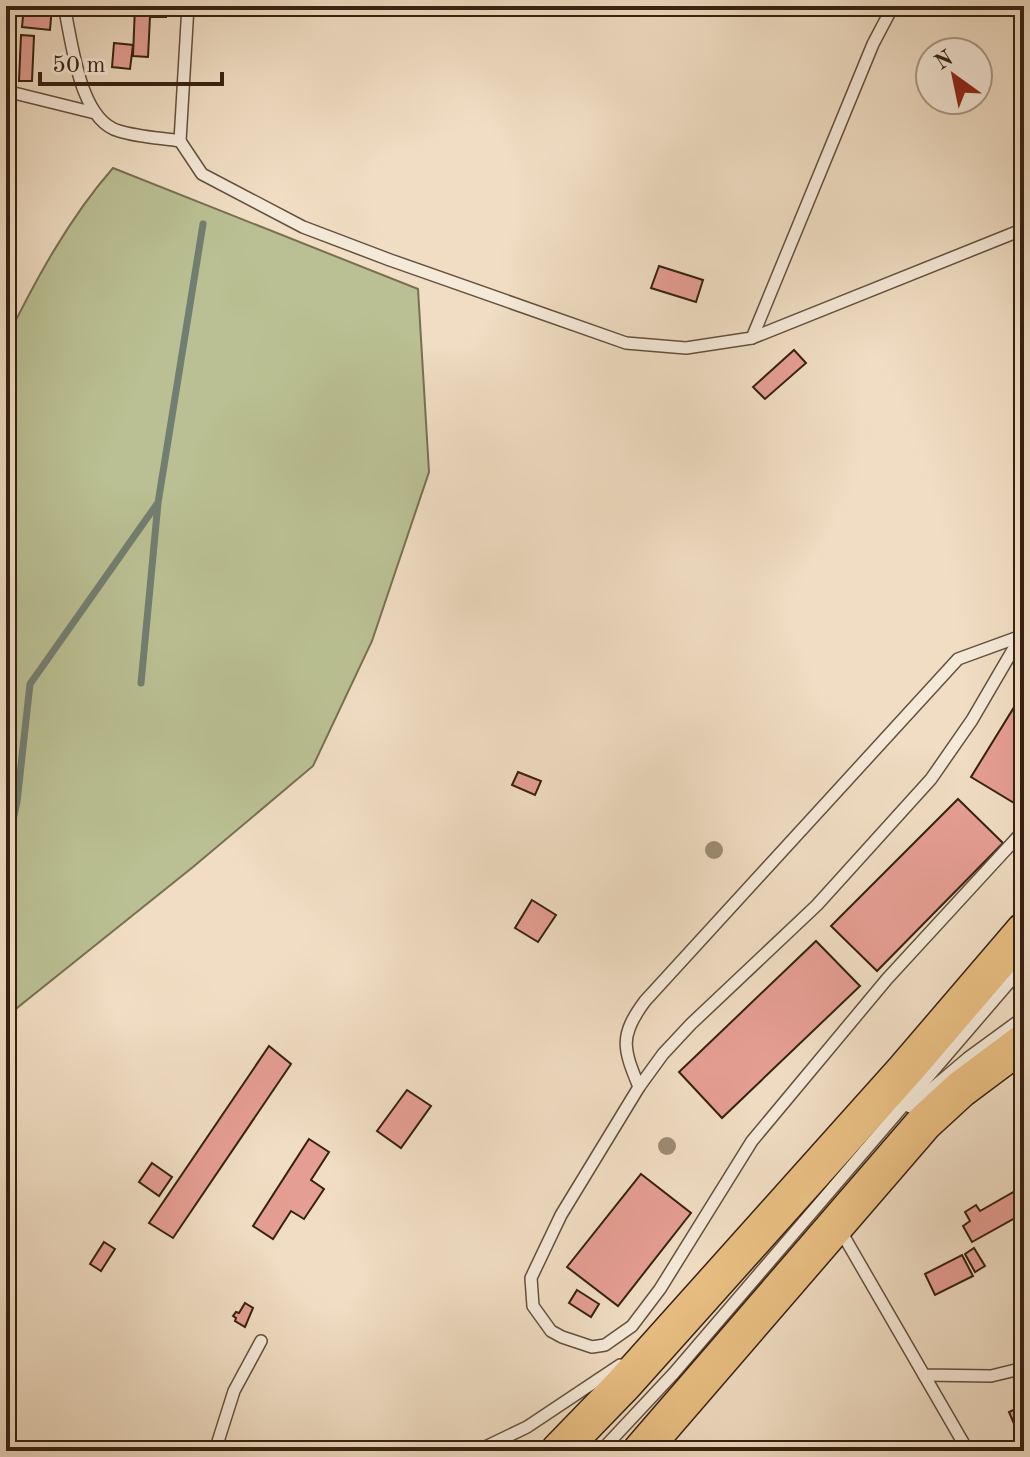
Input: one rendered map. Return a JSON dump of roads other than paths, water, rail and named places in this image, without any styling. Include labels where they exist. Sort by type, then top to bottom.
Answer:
[{"type":"highway","points":[[559,1451],[575,1437],[895,1082],[1024,931]]},
{"type":"highway","points":[[641,1451],[924,1123],[961,1089],[1024,1042]]},
{"type":"lane","points":[[64,6],[80,84],[95,113],[116,131],[180,141]]},
{"type":"lane","points":[[188,6],[180,141],[202,174],[303,227],[626,343],[686,348],[752,338],[1024,229]]},
{"type":"lane","points":[[752,338],[873,44],[893,6]]},
{"type":"lane","points":[[6,91],[95,113]]},
{"type":"lane","points":[[639,1087],[626,1055],[626,1038],[632,1019],[645,1001],[958,659],[1022,634]]},
{"type":"lane","points":[[1022,634],[972,720],[931,779],[817,905],[681,1034],[639,1087],[561,1215],[531,1278],[533,1306],[551,1331],[592,1347],[605,1345],[632,1326],[660,1289],[752,1141],[887,979],[1024,830]]},
{"type":"lane","points":[[601,1451],[674,1373],[1024,965]]},
{"type":"lane","points":[[864,1152],[912,1104],[1024,1017]]},
{"type":"lane","points":[[837,1224],[968,1451]]},
{"type":"lane","points":[[477,1451],[527,1427],[668,1334]]},
{"type":"lane","points":[[215,1451],[234,1391],[261,1341]]},
{"type":"lane","points":[[924,1375],[991,1376],[1024,1368]]},
{"type":"waterway","points":[[141,683],[158,503],[203,224]]},
{"type":"waterway","points":[[6,830],[12,824],[17,802],[30,684],[157,504]]}]
